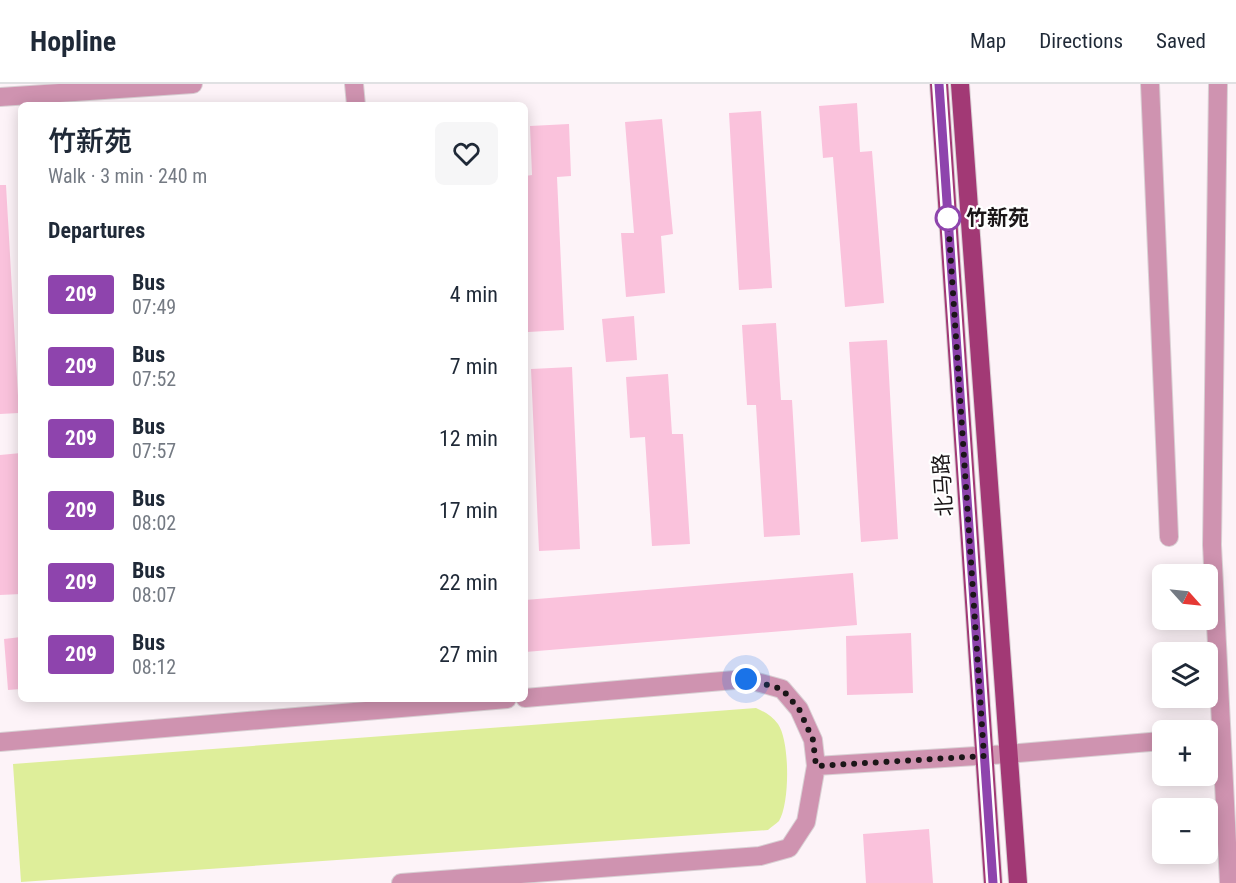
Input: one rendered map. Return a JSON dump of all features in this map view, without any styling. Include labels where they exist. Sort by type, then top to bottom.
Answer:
[{"type":"main road","name":"北马路","points":[[939,84],[993,883]]},
{"type":"main road","points":[[960,84],[1018,883]]},
{"type":"street","points":[[0,97],[193,84]]},
{"type":"street","points":[[354,84],[356,102]]},
{"type":"street","points":[[1150,84],[1169,537]]},
{"type":"street","points":[[1215,720],[1212,545],[1218,84]]},
{"type":"street","points":[[410,883],[760,856],[789,848],[806,822],[816,766],[813,740],[799,709],[782,689],[746,679],[528,698]]},
{"type":"street","points":[[0,742],[399,704],[442,702]]},
{"type":"street","points":[[816,766],[984,756],[1152,742]]},
{"type":"street","points":[[1218,768],[1229,883]]},
{"type":"green space","points":[[756,708],[768,714],[778,724],[785,744],[787,787],[783,812],[779,821],[768,830],[21,882],[13,764]]},
{"type":"building","points":[[857,103],[860,152],[872,151],[884,303],[845,307],[833,157],[823,158],[819,106]]},
{"type":"building","points":[[761,111],[772,288],[739,290],[729,113]]},
{"type":"building","points":[[662,119],[673,234],[661,236],[665,293],[626,297],[621,233],[634,233],[625,122]]},
{"type":"building","points":[[569,124],[571,176],[557,177],[564,330],[528,332],[528,176],[532,175],[530,126]]},
{"type":"building","points":[[0,185],[6,185],[18,413],[0,414]]},
{"type":"building","points":[[634,316],[637,360],[606,362],[602,319]]},
{"type":"building","points":[[776,323],[781,400],[792,400],[800,535],[764,537],[756,405],[747,405],[742,325]]},
{"type":"building","points":[[887,340],[898,539],[861,542],[849,342]]},
{"type":"building","points":[[572,367],[580,549],[539,551],[531,369]]},
{"type":"building","points":[[668,374],[672,434],[683,434],[690,544],[652,546],[645,437],[630,438],[626,377]]},
{"type":"building","points":[[18,453],[18,594],[0,595],[0,455]]},
{"type":"building","points":[[853,573],[857,625],[528,652],[528,600]]},
{"type":"building","points":[[911,633],[913,693],[847,695],[846,636]]},
{"type":"building","points":[[18,637],[18,689],[8,690],[4,639]]},
{"type":"building","points":[[929,829],[933,883],[866,883],[863,834]]},
{"type":"bus line","name":"209","points":[[939,84],[993,883]]},
{"type":"place","name":"竹新苑","points":[[948,218]]},
{"type":"route","points":[[746,679],[782,689],[799,709],[813,740],[816,766],[984,756],[948,218]]}]
